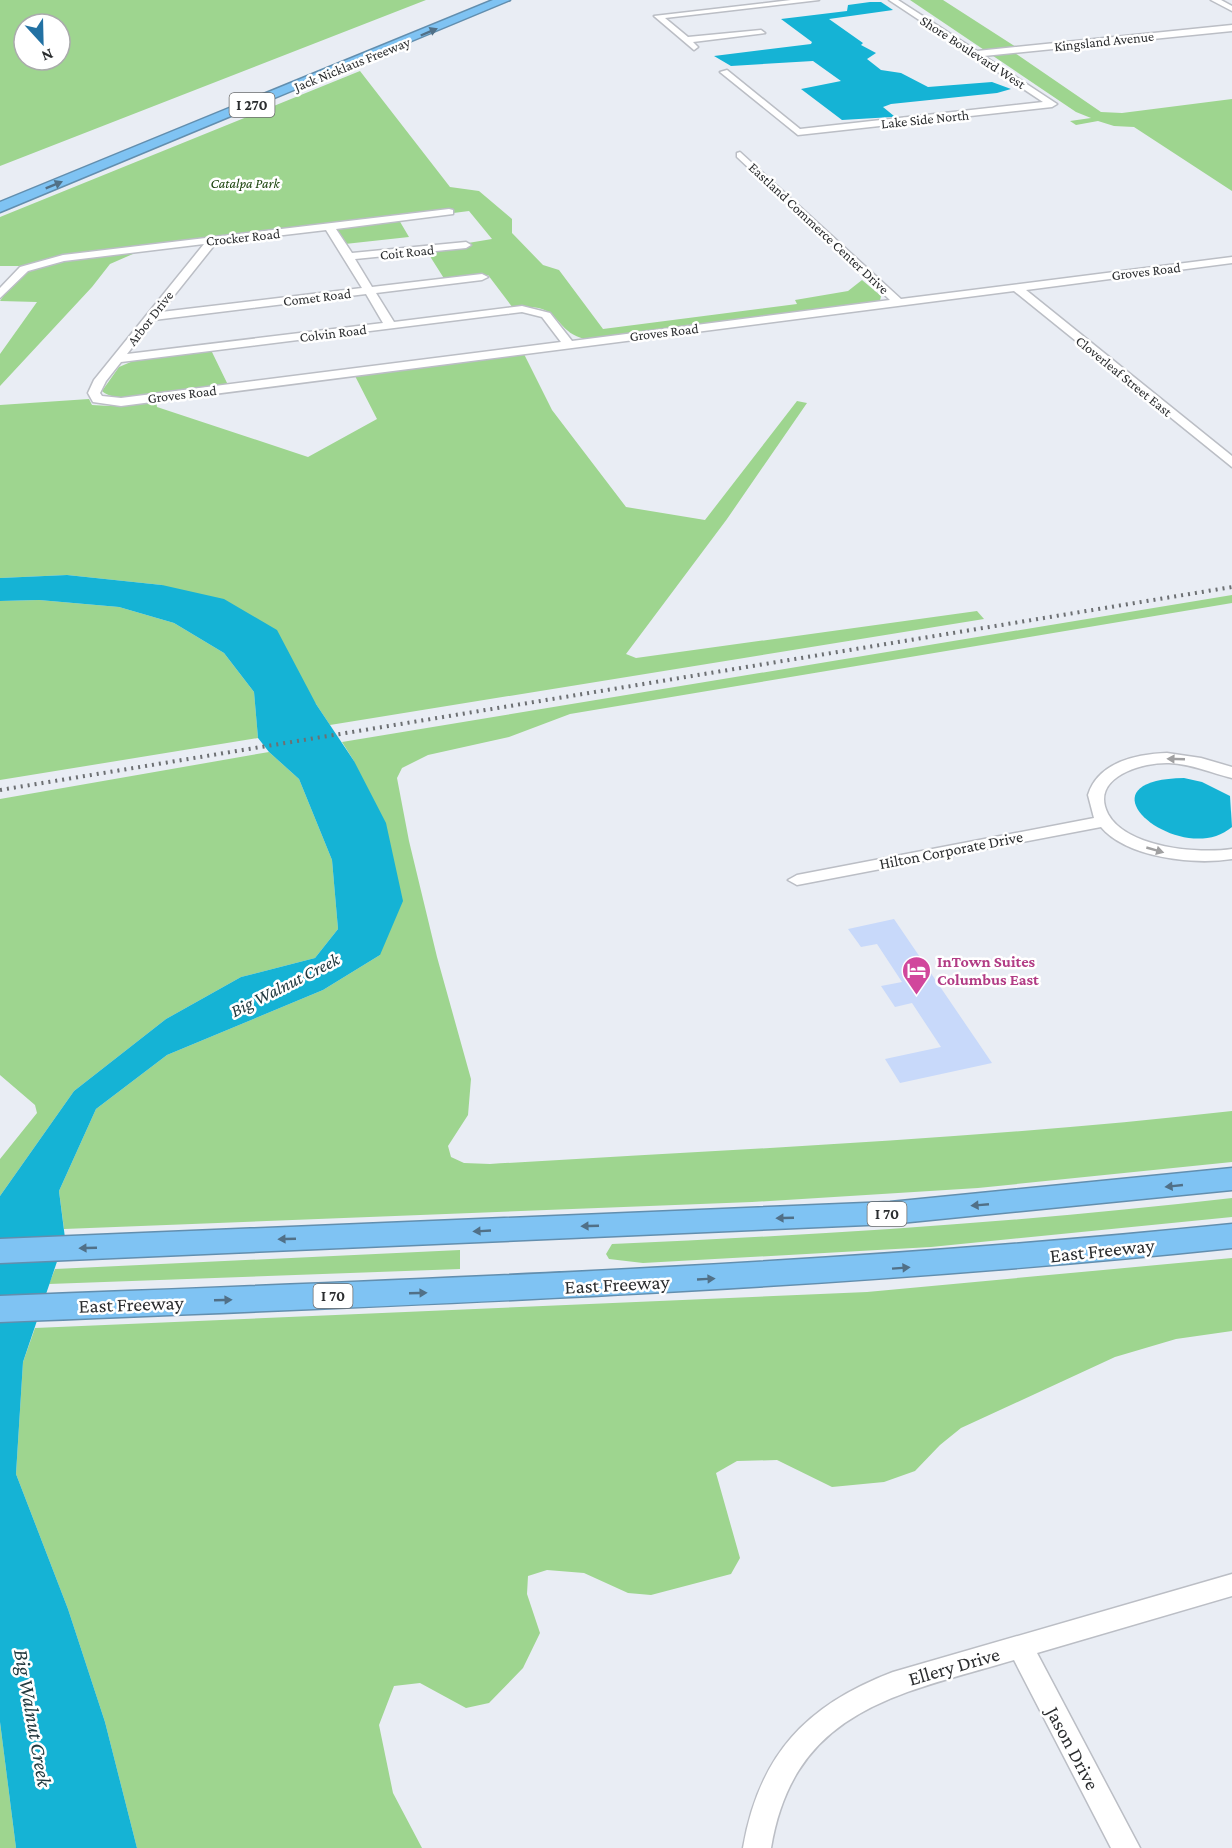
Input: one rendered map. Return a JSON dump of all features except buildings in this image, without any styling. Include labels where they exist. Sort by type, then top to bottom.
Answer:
[{"type":"highway","name":"Jack Nicklaus Freeway","points":[[186,115],[468,0]]},
{"type":"highway","name":"Jack Nicklaus Freeway","points":[[0,207],[504,0]]},
{"type":"highway","name":"I 70","points":[[0,1251],[890,1214],[1232,1179]]},
{"type":"highway","name":"East Freeway","points":[[0,1309],[783,1276],[1045,1257],[1232,1236]]},
{"type":"street","points":[[694,47],[659,18],[659,15],[815,0]]},
{"type":"street","name":"Shore Boulevard West","points":[[893,0],[1052,104]]},
{"type":"street","points":[[1215,0],[1232,9]]},
{"type":"street","points":[[728,8],[737,15]]},
{"type":"street","points":[[686,40],[761,33],[746,22]]},
{"type":"street","name":"Kingsland Avenue","points":[[976,54],[1232,28]]},
{"type":"street","name":"Lake Side North","points":[[724,72],[798,132],[1052,104]]},
{"type":"street","name":"Eastland Commerce Center Drive","points":[[740,155],[898,302]]},
{"type":"street","name":"Crocker Road","points":[[0,295],[19,272],[37,263],[449,212]]},
{"type":"street","points":[[330,227],[390,325]]},
{"type":"street","name":"Arbor Drive","points":[[97,399],[94,393],[95,387],[213,240]]},
{"type":"street","name":"Coit Road","points":[[348,257],[466,245]]},
{"type":"street","name":"Groves Road","points":[[97,399],[121,402],[1232,260]]},
{"type":"street","name":"Comet Road","points":[[152,317],[482,277]]},
{"type":"street","name":"Cloverleaf Street East","points":[[1016,287],[1232,464]]},
{"type":"street","name":"Colvin Road","points":[[120,357],[141,357],[522,309],[546,315],[568,344]]},
{"type":"street","points":[[1232,773],[1215,766],[1186,760],[1158,759],[1133,763],[1113,771],[1100,784],[1096,799],[1106,821],[1122,836],[1145,847],[1172,855],[1201,858],[1232,854]]},
{"type":"street","name":"Hilton Corporate Drive","points":[[797,880],[1106,821]]},
{"type":"street","name":"Ellery Drive","points":[[757,1848],[762,1816],[784,1772],[811,1732],[851,1704],[893,1684],[1232,1585]]},
{"type":"street","name":"Jason Drive","points":[[1020,1647],[1126,1848]]},
{"type":"green space","points":[[0,0],[426,0],[0,166]]},
{"type":"green space","points":[[910,0],[943,0],[1016,47],[1009,49],[1101,112],[1122,113],[1232,99],[1232,191],[1134,127],[1114,126],[1098,121],[1076,125],[1070,121],[1091,118],[1076,112]]},
{"type":"green space","name":"Catalpa Park","points":[[360,71],[450,187],[479,191],[512,219],[512,233],[543,265],[559,270],[603,329],[797,304],[795,300],[848,291],[862,280],[881,296],[880,301],[585,339],[570,333],[553,315],[542,309],[513,308],[488,275],[445,280],[426,250],[492,239],[469,211],[399,220],[409,237],[345,244],[333,228],[142,250],[110,264],[92,287],[0,386],[0,354],[37,302],[0,301],[23,266],[0,266],[0,217]]},
{"type":"green space","points":[[211,350],[228,385],[143,398],[111,396],[102,391],[119,367],[133,361]]},
{"type":"green space","points":[[523,352],[552,410],[626,507],[705,520],[797,401],[807,403],[727,519],[626,654],[636,658],[977,611],[984,619],[330,725],[316,704],[162,585],[67,575],[0,578],[0,405],[89,399],[92,405],[110,406],[156,400],[157,407],[308,457],[377,419],[354,374]]},
{"type":"green space","points":[[1232,595],[1232,603],[570,714],[509,737],[428,755],[402,768],[397,778],[409,841],[437,957],[471,1079],[468,1115],[448,1146],[451,1157],[464,1163],[490,1164],[954,1136],[1232,1111],[1232,1162],[978,1188],[752,1202],[64,1229],[59,1191],[96,1109],[167,1055],[323,990],[380,955],[354,761],[342,742]]},
{"type":"green space","points":[[39,600],[119,607],[174,623],[224,653],[254,692],[258,738],[0,780],[0,601]]},
{"type":"green space","points":[[269,752],[299,779],[332,860],[338,929],[315,958],[241,977],[166,1019],[74,1091],[0,1196],[0,1159],[37,1113],[35,1105],[0,1075],[0,799]]},
{"type":"green space","points":[[1232,1198],[1232,1217],[931,1247],[643,1263],[609,1259],[606,1254],[612,1244],[922,1227]]},
{"type":"green space","points":[[460,1250],[460,1269],[49,1284],[55,1269]]},
{"type":"green space","points":[[1232,1258],[1232,1331],[1176,1339],[1115,1357],[961,1428],[940,1445],[915,1471],[884,1482],[832,1487],[777,1460],[737,1461],[716,1473],[740,1558],[731,1574],[651,1595],[628,1593],[584,1573],[547,1570],[528,1576],[527,1594],[540,1633],[523,1668],[489,1703],[466,1708],[420,1683],[394,1686],[379,1725],[393,1793],[422,1848],[137,1848],[105,1722],[68,1609],[16,1474],[23,1362],[35,1328],[867,1292]]},
{"type":"green space","points":[[0,1722],[16,1848],[0,1848]]},
{"type":"water","points":[[881,2],[893,10],[829,19],[863,43],[861,45],[876,53],[867,59],[881,70],[901,73],[928,87],[992,82],[1011,89],[997,93],[891,104],[883,107],[894,116],[892,117],[842,120],[801,89],[841,81],[813,61],[731,66],[714,56],[811,44],[812,42],[781,19],[847,11],[848,5]]},
{"type":"water","name":"Big Walnut Creek","points":[[67,575],[162,585],[224,599],[277,630],[316,704],[354,761],[386,823],[403,901],[380,955],[323,990],[167,1055],[96,1109],[59,1191],[65,1238],[23,1362],[16,1474],[68,1609],[105,1722],[137,1848],[16,1848],[0,1722],[0,1196],[74,1091],[166,1019],[241,977],[315,958],[338,929],[332,860],[299,779],[269,752],[258,738],[254,692],[224,653],[174,623],[119,607],[39,600],[0,601],[0,578]]},
{"type":"water","points":[[1184,778],[1202,782],[1230,796],[1232,827],[1211,837],[1187,838],[1165,831],[1146,819],[1136,806],[1136,793],[1151,782]]},
{"type":"railway","points":[[0,790],[1232,587]]},
{"type":"place","name":"InTown Suites Columbus East","points":[[916,996]]}]
